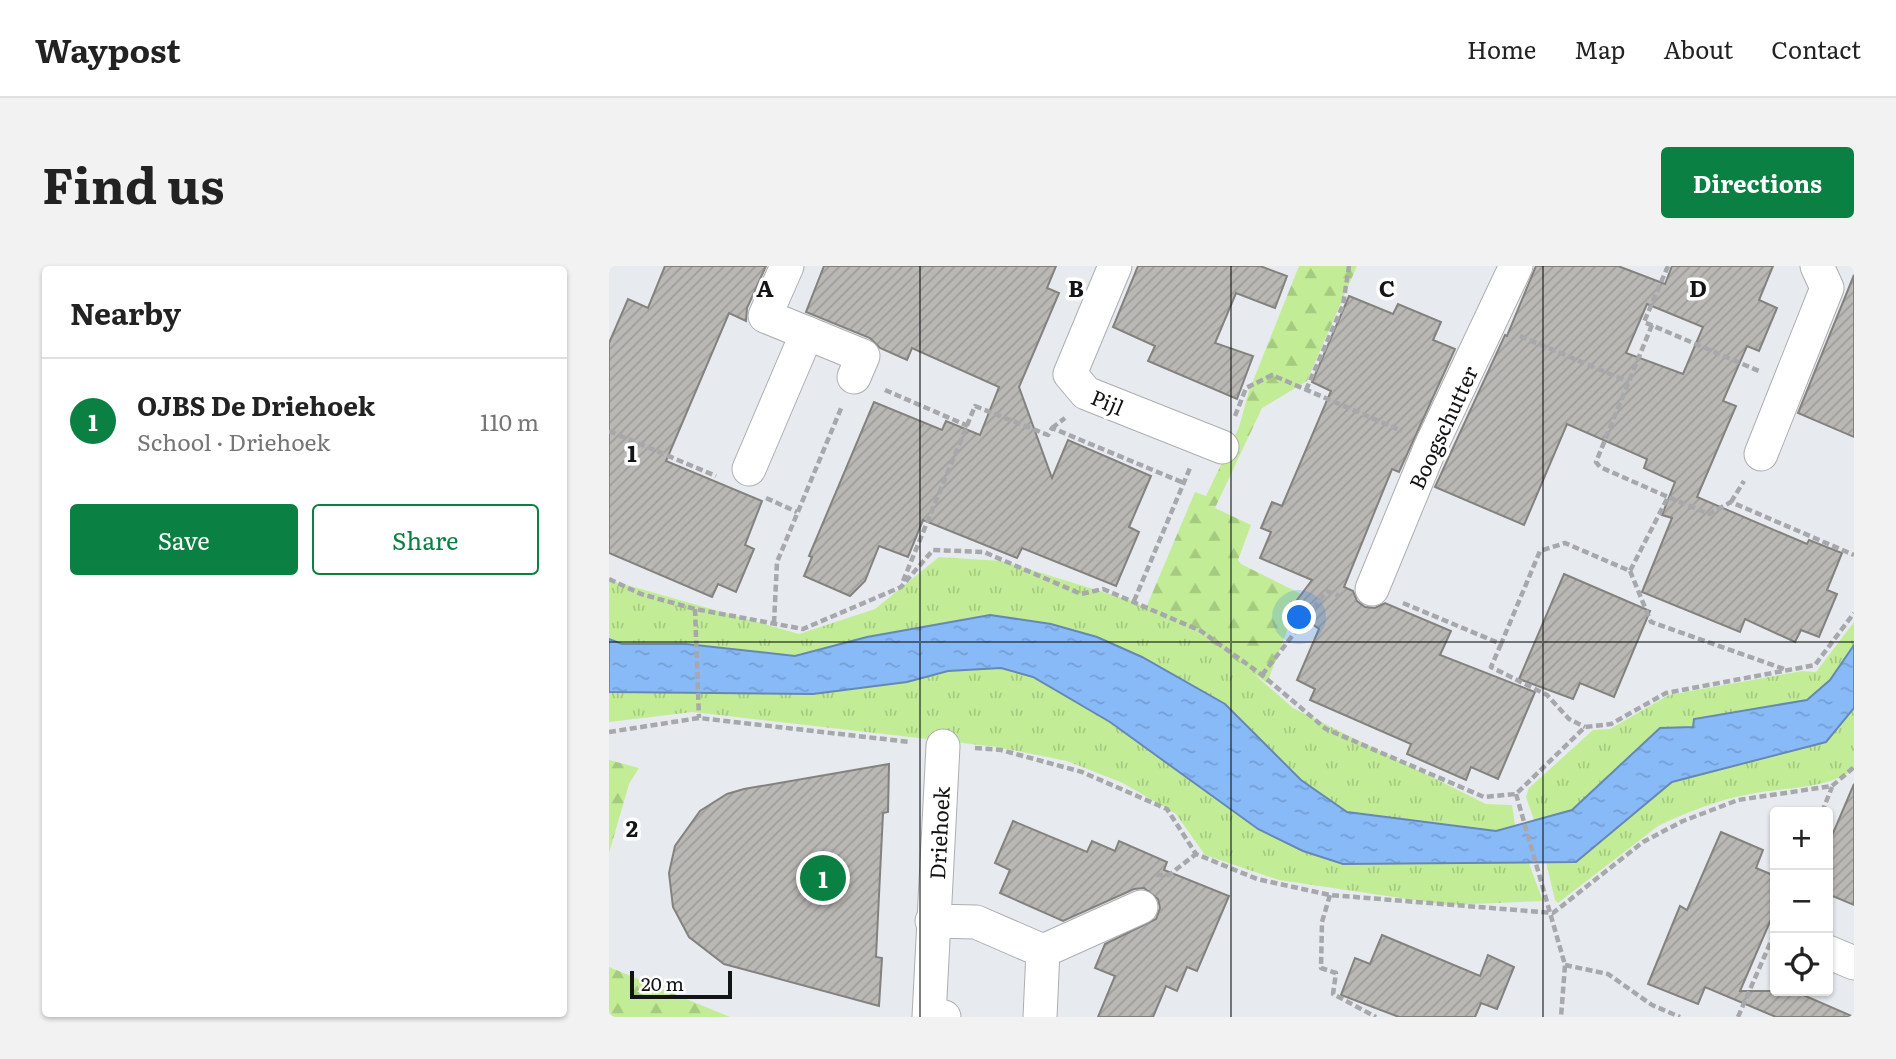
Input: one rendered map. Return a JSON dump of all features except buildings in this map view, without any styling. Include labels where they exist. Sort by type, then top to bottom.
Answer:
[{"type":"street","points":[[787,266],[765,316],[863,356],[854,377]]},
{"type":"street","name":"Pijl","points":[[1115,266],[1070,374],[1086,393],[1222,447]]},
{"type":"street","name":"Boogschutter","points":[[1371,589],[1431,446],[1516,266]]},
{"type":"street","points":[[1761,454],[1827,288],[1817,266]]},
{"type":"street","points":[[743,481],[807,333]]},
{"type":"street","name":"Driehoek","points":[[943,746],[929,1017],[944,1017]]},
{"type":"street","points":[[932,920],[976,922],[1043,951],[1141,907]]},
{"type":"street","points":[[1040,1017],[1043,951]]},
{"type":"street","points":[[1833,954],[1854,963]]},
{"type":"path","points":[[1306,390],[1343,305],[1349,266]]},
{"type":"path","points":[[1668,266],[1644,322],[1789,383]]},
{"type":"path","points":[[1490,323],[1629,382]]},
{"type":"path","points":[[1652,325],[1596,462],[1599,467],[1709,514],[1731,502],[1854,555]]},
{"type":"path","points":[[774,623],[777,562],[854,377],[968,426]]},
{"type":"path","points":[[901,587],[975,406],[1048,435],[1052,428],[1184,483]]},
{"type":"path","points":[[609,431],[743,481],[797,512]]},
{"type":"path","points":[[1630,572],[1668,497]]},
{"type":"path","points":[[1787,670],[1651,622],[1630,572],[1565,544],[1540,551],[1491,667],[1546,695],[1569,719],[1585,727],[1611,724],[1666,693],[1815,665],[1854,613]]},
{"type":"path","points":[[609,579],[641,594],[695,609],[803,629],[901,587],[933,550],[984,552],[1081,594],[1103,589],[1201,631],[1262,675],[1326,729],[1484,797],[1516,794],[1585,727]]},
{"type":"path","points":[[1262,675],[1327,591],[1341,597],[1353,582],[1501,644]]},
{"type":"path","points":[[695,609],[699,718]]},
{"type":"path","points":[[609,733],[699,718],[943,746],[1001,750],[1082,772],[1167,809],[1196,854],[1257,879],[1330,895],[1553,913],[1643,842],[1683,821],[1738,800],[1832,786]]},
{"type":"path","points":[[1824,807],[1832,786],[1854,767]]},
{"type":"path","points":[[1516,794],[1553,913],[1565,965],[1561,1017]]},
{"type":"path","points":[[1141,907],[1154,875],[1169,875],[1196,854]]},
{"type":"path","points":[[1330,895],[1322,922],[1321,968],[1336,973],[1333,994],[1376,1017]]},
{"type":"path","points":[[1738,1017],[1775,933]]},
{"type":"path","points":[[1565,965],[1608,974],[1652,1005],[1680,1017]]},
{"type":"green space","points":[[1299,266],[1357,266],[1307,381],[1262,408],[1215,508],[1251,525],[1238,560],[1241,564],[1301,594],[1267,683],[1198,633],[1146,608],[1195,492],[1206,496],[1239,427],[1249,391]]},
{"type":"green space","points":[[939,557],[1002,561],[1132,601],[1198,633],[1232,655],[1293,708],[1486,804],[1512,805],[1515,825],[1496,831],[1347,812],[1301,780],[1225,704],[1142,657],[1097,637],[1051,624],[990,615],[867,637],[795,656],[686,644],[622,644],[609,639],[609,580],[799,634],[875,609]]},
{"type":"green space","points":[[1854,622],[1854,645],[1830,680],[1807,700],[1694,719],[1693,727],[1660,729],[1572,810],[1534,820],[1526,797],[1529,788],[1593,730],[1610,729],[1669,695],[1802,671],[1816,672]]},
{"type":"green space","points":[[1001,668],[1033,677],[1110,722],[1258,829],[1303,851],[1343,864],[1528,861],[1543,901],[1448,905],[1279,880],[1205,855],[1176,814],[1123,783],[1067,761],[997,747],[693,712],[609,722],[609,692],[813,694],[907,682],[948,671]]},
{"type":"green space","points":[[1854,708],[1854,769],[1831,781],[1738,797],[1680,816],[1658,826],[1558,903],[1555,900],[1546,862],[1576,862],[1672,782],[1826,742]]},
{"type":"green space","points":[[609,760],[639,768],[629,784],[609,853]]},
{"type":"green space","points":[[609,967],[730,1017],[609,1017]]},
{"type":"water","points":[[990,615],[1051,624],[1097,637],[1142,657],[1225,704],[1301,780],[1347,812],[1496,831],[1572,810],[1660,728],[1693,727],[1694,719],[1807,700],[1830,680],[1854,645],[1854,708],[1826,742],[1672,782],[1576,862],[1343,864],[1303,851],[1258,829],[1110,722],[1033,677],[1001,668],[948,671],[907,682],[813,694],[609,692],[609,639],[622,644],[686,644],[795,656],[867,637]]},
{"type":"place","name":"OJBS De Driehoek","points":[[823,878]]}]
